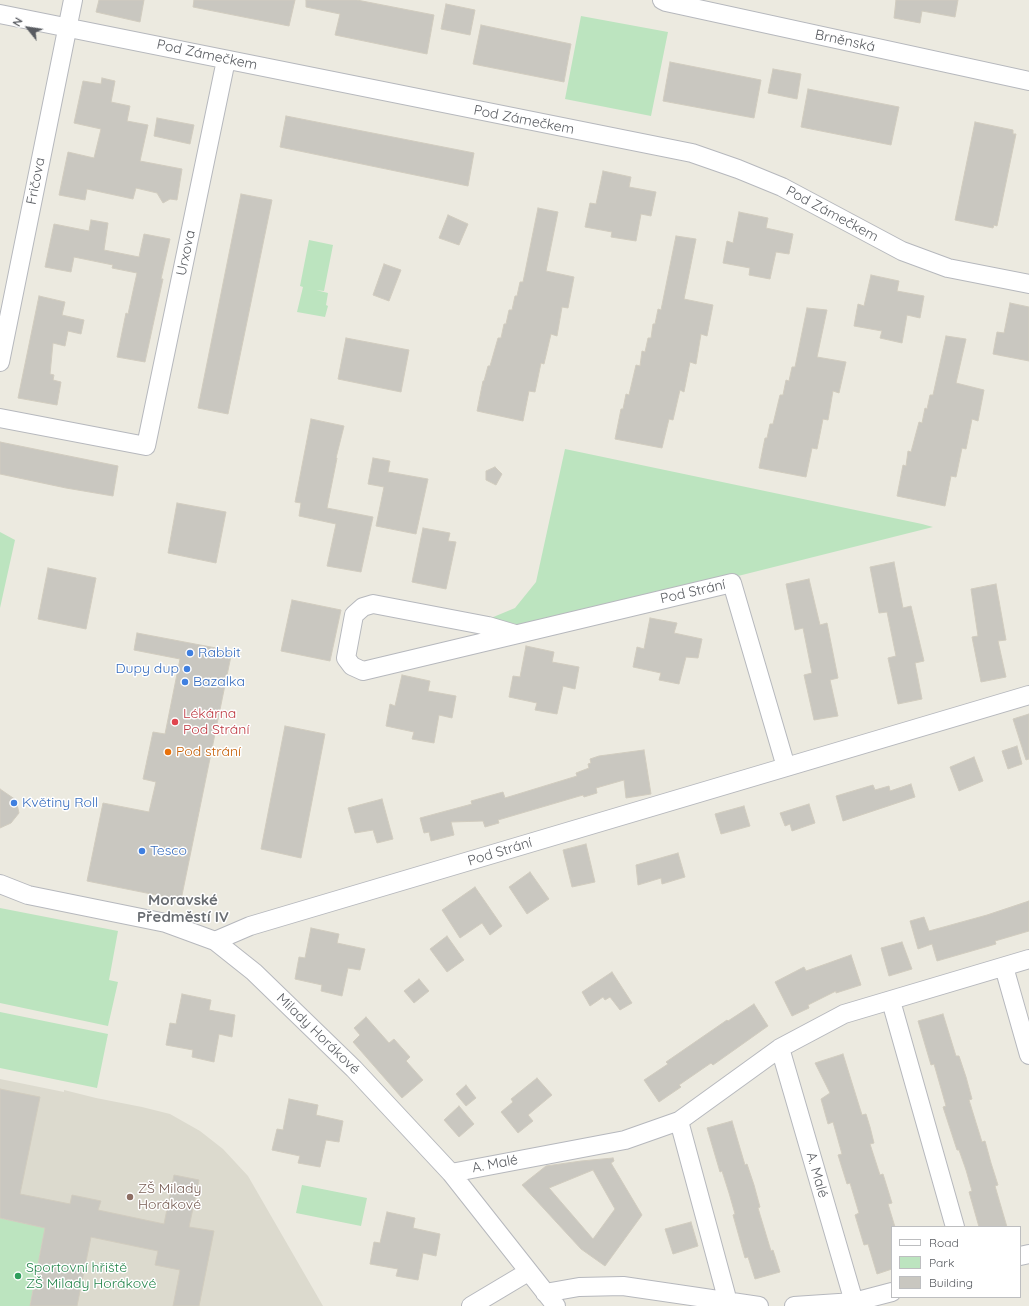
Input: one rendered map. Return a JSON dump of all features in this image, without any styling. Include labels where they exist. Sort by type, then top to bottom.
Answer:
[{"type":"street","name":"Fričova","points":[[0,362],[73,0]]},
{"type":"street","name":"Brněnská","points":[[662,0],[1029,80]]},
{"type":"street","name":"Pod Zámečkem","points":[[0,14],[692,153],[738,169],[782,187],[902,251],[948,268],[1029,284]]},
{"type":"street","name":"Urxova","points":[[0,418],[146,446],[226,60]]},
{"type":"street","name":"Pod Strání","points":[[515,634],[488,626],[373,604],[362,607],[354,615],[346,658],[352,666],[363,671],[732,583],[786,767]]},
{"type":"street","name":"Pod Strání","points":[[216,941],[250,926],[1029,695]]},
{"type":"street","name":"Milady Horákové","points":[[0,884],[28,895],[166,923],[216,941],[254,972],[354,1069],[451,1173],[528,1272],[551,1299]]},
{"type":"street","name":"A. Malé","points":[[451,1173],[625,1140],[679,1121],[780,1048],[844,1014],[1029,959]]},
{"type":"street","points":[[1004,967],[1029,1055]]},
{"type":"street","points":[[891,1001],[955,1226]]},
{"type":"street","name":"A. Malé","points":[[780,1048],[854,1302]]},
{"type":"street","points":[[679,1121],[728,1302]]},
{"type":"street","points":[[471,1306],[528,1272]]},
{"type":"street","points":[[551,1299],[579,1287],[623,1286],[759,1306]]},
{"type":"street","points":[[794,1306],[854,1302],[891,1292]]},
{"type":"shaded area","name":"ZŠ Milady Horákové","points":[[0,1079],[64,1092],[64,1090],[170,1114],[200,1131],[223,1149],[248,1176],[323,1306],[30,1306],[42,1243],[61,1231],[0,1218]]},
{"type":"green space","points":[[581,16],[668,32],[651,116],[565,99]]},
{"type":"green space","points":[[309,240],[333,245],[324,291],[316,290],[328,293],[326,305],[328,306],[325,317],[297,312],[303,287],[300,286]]},
{"type":"green space","points":[[565,449],[933,527],[742,575],[524,626],[491,618],[515,608],[536,582]]},
{"type":"green space","points":[[0,532],[15,540],[0,608]]},
{"type":"green space","points":[[0,908],[118,931],[109,980],[118,982],[108,1026],[0,1003]]},
{"type":"green space","points":[[0,1012],[108,1034],[97,1088],[0,1068]]},
{"type":"green space","points":[[302,1185],[367,1198],[361,1226],[296,1213]]},
{"type":"green space","name":"Sportovní hřiště ZŠ Milady Horákové","points":[[0,1218],[62,1231],[42,1243],[30,1306],[0,1306]]},
{"type":"building","points":[[99,0],[144,0],[140,22],[96,12]]},
{"type":"building","points":[[194,0],[295,0],[289,26],[193,7]]},
{"type":"building","points":[[306,0],[357,0],[434,15],[427,54],[335,35],[340,14],[306,7]]},
{"type":"building","points":[[896,0],[958,0],[955,17],[922,11],[920,23],[894,18]]},
{"type":"building","points":[[446,4],[475,10],[470,35],[441,29]]},
{"type":"building","points":[[481,25],[571,44],[564,82],[473,64]]},
{"type":"building","points":[[670,62],[761,80],[754,118],[663,101]]},
{"type":"building","points":[[773,69],[801,74],[797,99],[768,93]]},
{"type":"building","points":[[102,78],[115,81],[111,102],[130,106],[127,121],[148,125],[140,161],[182,169],[177,200],[170,199],[163,203],[157,193],[136,188],[133,199],[87,189],[85,200],[59,195],[68,152],[94,158],[101,129],[74,123],[83,81],[101,84]]},
{"type":"building","points":[[808,89],[899,107],[891,145],[801,127]]},
{"type":"building","points":[[286,116],[474,153],[468,186],[280,147]]},
{"type":"building","points":[[157,118],[194,125],[190,144],[154,136]]},
{"type":"building","points":[[975,122],[1013,130],[1013,134],[1016,134],[997,226],[994,225],[993,228],[955,220]]},
{"type":"building","points":[[603,171],[631,177],[629,187],[656,192],[651,216],[641,214],[636,241],[611,237],[612,232],[585,227],[590,203],[596,204]]},
{"type":"building","points":[[241,194],[272,200],[228,414],[198,408]]},
{"type":"building","points":[[538,208],[558,212],[546,271],[574,277],[568,308],[562,307],[557,336],[551,334],[544,364],[541,363],[535,392],[529,391],[523,421],[477,411],[483,381],[488,366],[490,366],[498,338],[501,338],[509,310],[512,310],[520,282],[523,282]]},
{"type":"building","points":[[739,212],[768,218],[766,228],[793,234],[789,254],[776,252],[770,279],[749,275],[750,268],[723,263],[727,241],[733,243]]},
{"type":"building","points":[[448,215],[468,224],[459,245],[439,238]]},
{"type":"building","points":[[91,220],[108,223],[104,250],[139,257],[144,234],[170,239],[145,362],[117,357],[126,313],[128,314],[137,273],[112,268],[113,265],[74,257],[71,272],[45,267],[54,224],[89,231]]},
{"type":"building","points":[[676,236],[696,239],[684,299],[713,305],[707,336],[701,334],[696,364],[690,362],[684,392],[680,390],[673,420],[669,419],[662,448],[615,439],[621,409],[623,409],[626,394],[629,395],[636,365],[640,366],[642,351],[645,352],[648,338],[651,338],[653,324],[655,324],[658,309],[661,310]]},
{"type":"building","points":[[384,264],[401,270],[389,301],[373,295]]},
{"type":"building","points":[[871,275],[899,281],[897,291],[924,296],[920,318],[907,315],[902,343],[880,338],[882,331],[854,326],[858,304],[864,306]]},
{"type":"building","points":[[39,296],[65,302],[62,315],[84,320],[81,334],[68,331],[65,346],[53,343],[50,374],[54,375],[53,380],[61,382],[57,405],[18,398]]},
{"type":"building","points":[[1010,303],[1029,307],[1029,361],[993,354],[997,332],[1004,333]]},
{"type":"building","points":[[807,308],[827,310],[817,357],[846,362],[839,393],[833,391],[828,420],[823,419],[817,449],[812,448],[806,477],[759,468],[765,438],[767,438],[770,424],[773,424],[780,395],[783,395],[786,380],[789,381],[792,367],[795,367]]},
{"type":"building","points":[[946,336],[966,339],[956,383],[984,390],[978,421],[972,419],[966,449],[962,448],[956,477],[951,476],[945,506],[897,496],[903,465],[906,466],[908,451],[911,452],[919,422],[922,423],[925,408],[927,409],[930,395],[933,395]]},
{"type":"building","points":[[346,338],[409,350],[401,392],[338,379]]},
{"type":"building","points":[[311,419],[344,426],[336,458],[327,508],[373,517],[361,572],[327,566],[336,524],[299,516],[301,503],[295,502]]},
{"type":"building","points":[[0,442],[118,466],[113,496],[0,474]]},
{"type":"building","points":[[373,458],[390,461],[388,472],[428,479],[416,534],[376,526],[384,487],[368,484]]},
{"type":"building","points":[[495,467],[502,474],[496,485],[486,480],[486,471]]},
{"type":"building","points":[[177,503],[226,512],[216,563],[168,553]]},
{"type":"building","points":[[423,528],[450,533],[448,541],[456,542],[446,589],[412,582]]},
{"type":"building","points":[[894,562],[903,608],[911,606],[924,661],[915,663],[922,699],[898,704],[888,658],[896,656],[887,612],[879,613],[870,567]]},
{"type":"building","points":[[48,568],[96,578],[86,629],[38,619]]},
{"type":"building","points":[[809,579],[820,625],[827,623],[838,678],[830,680],[838,716],[814,720],[804,675],[812,673],[803,628],[795,630],[786,584]]},
{"type":"building","points":[[996,584],[1006,640],[998,641],[1006,677],[981,682],[972,637],[978,636],[971,589]]},
{"type":"building","points":[[292,600],[341,610],[330,661],[281,651]]},
{"type":"building","points":[[650,618],[677,623],[674,633],[702,639],[698,658],[686,657],[679,684],[659,680],[661,673],[633,667],[637,647],[644,649]]},
{"type":"building","points":[[137,633],[232,651],[181,900],[87,881],[103,803],[149,812],[156,782],[143,779],[153,732],[165,734],[180,659],[134,650]]},
{"type":"building","points":[[526,646],[554,652],[552,662],[579,667],[575,689],[563,686],[557,714],[535,710],[537,703],[509,697],[513,676],[520,677]]},
{"type":"building","points":[[402,675],[430,681],[428,691],[456,696],[452,718],[439,715],[434,743],[412,739],[414,732],[386,726],[390,704],[395,706]]},
{"type":"building","points":[[1029,714],[1029,759],[1026,760],[1013,719]]},
{"type":"building","points":[[285,726],[325,734],[301,858],[261,849]]},
{"type":"building","points":[[1017,746],[1022,764],[1008,769],[1002,751]]},
{"type":"building","points":[[644,750],[651,794],[626,798],[624,780],[596,788],[597,793],[584,797],[583,795],[498,820],[499,823],[485,827],[483,821],[451,822],[454,835],[431,841],[429,832],[424,833],[420,818],[472,804],[471,801],[503,792],[505,798],[577,776],[576,773],[589,768],[588,764],[591,763],[590,759],[599,756]]},
{"type":"building","points":[[974,757],[983,781],[959,791],[950,767]]},
{"type":"building","points":[[911,784],[915,797],[843,821],[836,796],[873,785],[875,790],[889,786],[890,791]]},
{"type":"building","points":[[0,789],[16,800],[19,813],[11,823],[0,828]]},
{"type":"building","points":[[382,799],[393,839],[377,843],[373,830],[355,833],[348,808]]},
{"type":"building","points":[[809,804],[815,823],[792,831],[790,824],[785,826],[780,813]]},
{"type":"building","points":[[744,806],[750,826],[721,834],[715,814]]},
{"type":"building","points":[[586,844],[595,882],[572,887],[563,850]]},
{"type":"building","points":[[678,853],[685,877],[662,884],[661,878],[638,885],[636,865]]},
{"type":"building","points":[[530,872],[549,899],[527,914],[509,887]]},
{"type":"building","points":[[475,887],[502,926],[490,935],[482,923],[460,938],[442,910]]},
{"type":"building","points":[[1029,901],[1029,931],[995,941],[996,944],[937,961],[932,944],[918,949],[910,921],[924,917],[929,931],[987,915]]},
{"type":"building","points":[[311,928],[339,934],[337,943],[365,949],[360,970],[348,968],[342,996],[321,991],[322,985],[295,979],[299,957],[305,958]]},
{"type":"building","points":[[447,936],[464,960],[447,972],[430,949]]},
{"type":"building","points":[[902,942],[912,969],[889,976],[881,948]]},
{"type":"building","points":[[851,955],[861,985],[836,993],[836,991],[808,1005],[809,1008],[792,1016],[775,982],[804,967],[806,971]]},
{"type":"building","points":[[612,972],[632,1003],[620,1010],[610,997],[605,1000],[603,997],[590,1006],[582,992]]},
{"type":"building","points":[[419,979],[429,991],[414,1003],[404,991]]},
{"type":"building","points":[[182,994],[211,1000],[209,1010],[235,1015],[232,1037],[219,1034],[214,1062],[192,1057],[193,1050],[166,1045],[170,1023],[176,1024]]},
{"type":"building","points":[[754,1004],[768,1026],[713,1065],[711,1063],[679,1085],[681,1087],[659,1102],[644,1080],[668,1064],[666,1062],[727,1020],[728,1021]]},
{"type":"building","points":[[943,1014],[956,1056],[959,1056],[966,1077],[972,1099],[969,1100],[982,1142],[985,1141],[998,1185],[995,1186],[1007,1226],[979,1226],[969,1192],[972,1191],[966,1170],[959,1150],[957,1150],[943,1107],[946,1106],[934,1064],[931,1065],[918,1021]]},
{"type":"building","points":[[366,1017],[389,1043],[394,1039],[410,1057],[406,1061],[423,1080],[402,1098],[353,1042],[360,1035],[354,1028]]},
{"type":"building","points":[[843,1054],[862,1115],[866,1114],[870,1127],[874,1143],[870,1144],[880,1175],[883,1174],[892,1203],[888,1204],[895,1226],[891,1226],[891,1269],[877,1274],[868,1244],[864,1245],[855,1215],[859,1213],[850,1183],[847,1184],[838,1155],[842,1154],[833,1122],[828,1124],[821,1099],[830,1093],[815,1063]]},
{"type":"building","points":[[537,1078],[552,1095],[528,1115],[533,1121],[518,1133],[501,1112],[513,1102],[511,1099]]},
{"type":"building","points":[[466,1085],[476,1098],[466,1106],[456,1094]]},
{"type":"building","points":[[0,1089],[40,1097],[20,1194],[70,1204],[72,1195],[101,1201],[98,1210],[164,1224],[174,1175],[199,1180],[189,1227],[214,1231],[199,1306],[173,1306],[180,1270],[155,1265],[158,1251],[91,1237],[77,1306],[30,1306],[45,1228],[0,1218]]},
{"type":"building","points":[[289,1099],[318,1105],[316,1115],[343,1121],[339,1142],[326,1140],[320,1167],[298,1163],[300,1156],[272,1150],[277,1129],[283,1130]]},
{"type":"building","points":[[459,1106],[474,1124],[459,1137],[444,1120]]},
{"type":"building","points":[[732,1121],[745,1165],[747,1164],[754,1185],[760,1207],[758,1208],[771,1251],[773,1250],[780,1272],[755,1279],[748,1257],[745,1258],[733,1215],[735,1214],[729,1193],[722,1171],[720,1172],[707,1128]]},
{"type":"building","points":[[613,1158],[614,1161],[611,1163],[642,1215],[605,1266],[581,1249],[522,1185],[546,1166]],"holes":[[[593,1170],[615,1209],[593,1239],[549,1188]]]},
{"type":"building","points":[[387,1212],[415,1218],[413,1228],[440,1234],[436,1256],[423,1253],[418,1280],[396,1276],[398,1269],[370,1264],[374,1242],[380,1243]]},
{"type":"building","points":[[691,1222],[698,1246],[673,1254],[665,1229]]},
{"type":"place","name":"Rabbit","points":[[190,653]]},
{"type":"place","name":"Dupy dup","points":[[187,669]]},
{"type":"place","name":"Bazalka","points":[[185,682]]},
{"type":"place","name":"Lékárna Pod Strání","points":[[175,722]]},
{"type":"place","name":"Pod strání","points":[[168,752]]},
{"type":"place","name":"Květiny Roll","points":[[14,803]]},
{"type":"place","name":"Tesco","points":[[142,851]]},
{"type":"place","name":"ZŠ Milady Horákové","points":[[130,1197]]},
{"type":"place","name":"Sportovní hřiště ZŠ Milady Horákové","points":[[18,1276]]},
{"type":"district","name":"Moravské Předměstí IV","points":[[183,908]]}]
